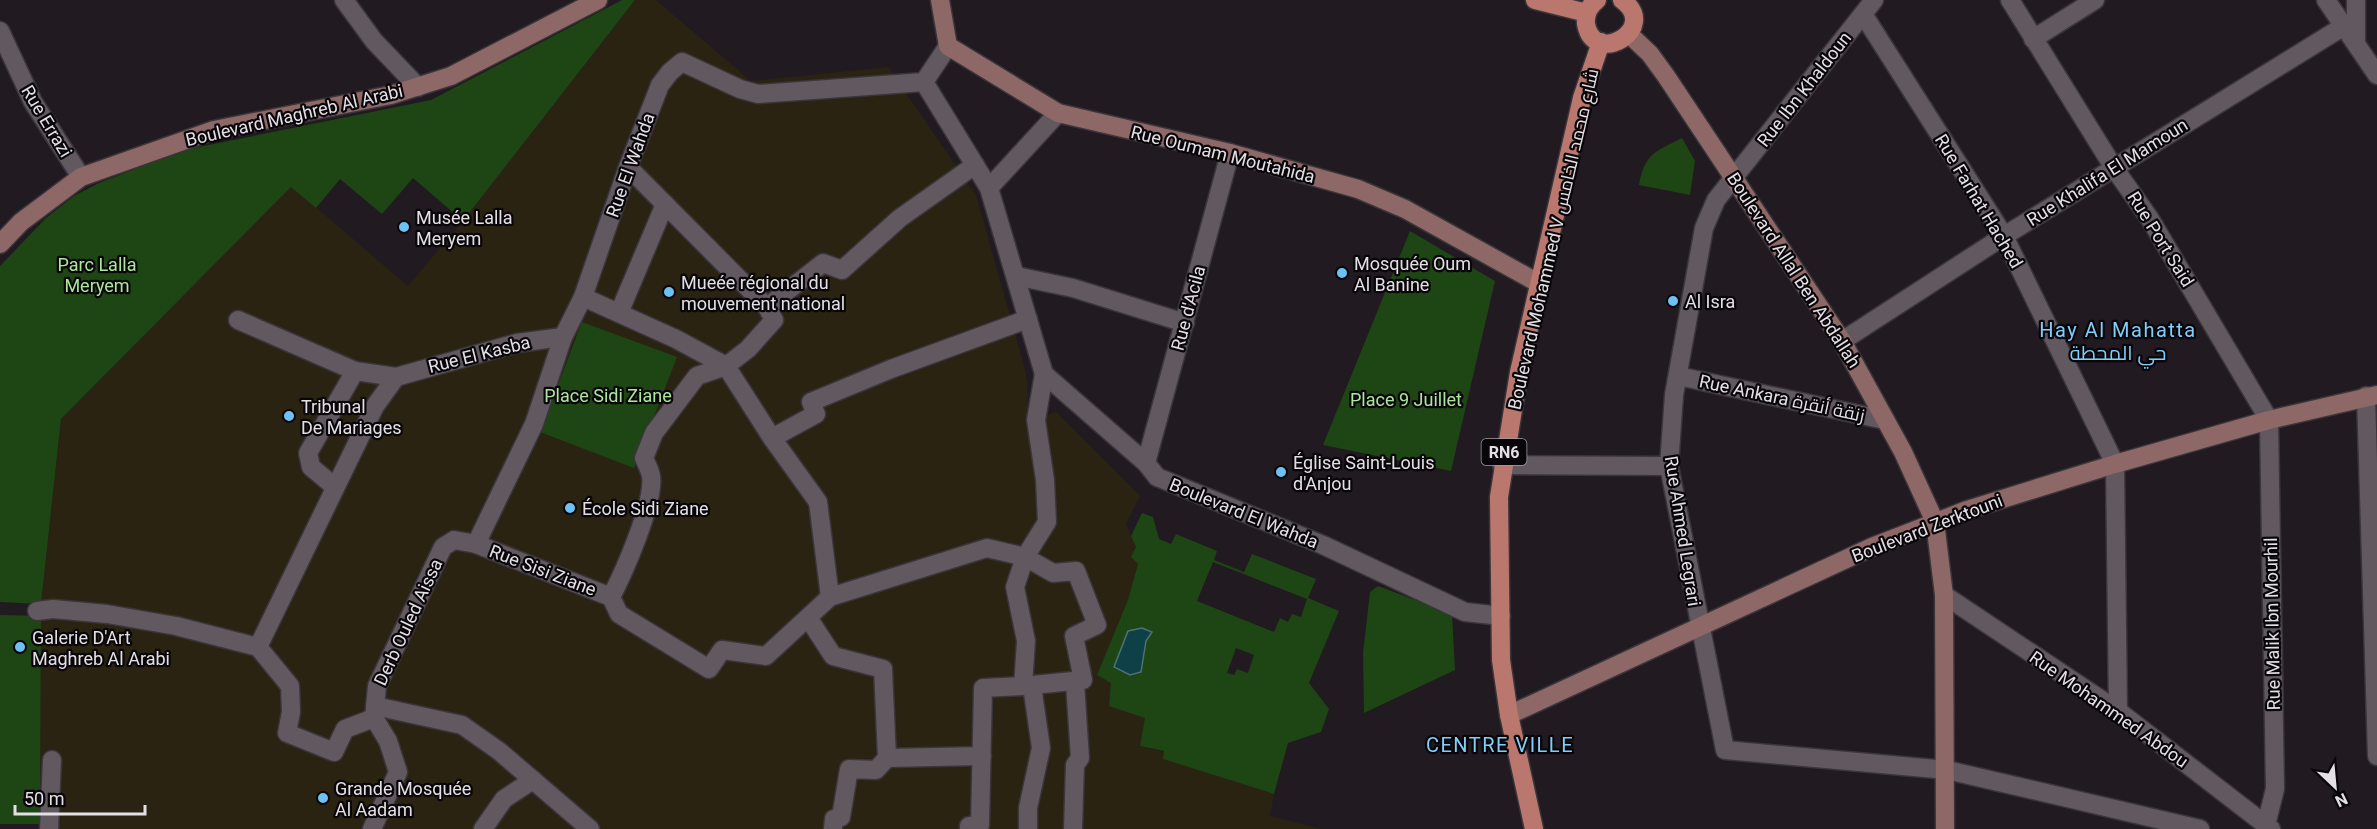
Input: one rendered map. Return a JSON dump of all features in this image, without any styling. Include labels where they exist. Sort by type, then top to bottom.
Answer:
[{"type":"main road","points":[[1535,0],[1592,6],[1588,29],[1601,42],[1616,43],[1629,34],[1633,26],[1633,15],[1622,0]]},
{"type":"main road","name":"Boulevard Mohammed V شارع محمد الخامس","points":[[1534,829],[1509,715],[1501,660],[1499,497],[1502,465],[1520,372],[1582,98],[1601,42]]},
{"type":"street","points":[[344,0],[374,41],[417,87]]},
{"type":"street","name":"Boulevard Maghreb Al Arabi","points":[[0,244],[21,222],[81,177],[214,130],[417,87],[451,76],[598,0]]},
{"type":"street","points":[[940,0],[948,46],[924,82],[989,188],[1044,374],[1036,420],[1045,480],[1047,522],[1025,556],[1015,587],[1026,641],[1028,686],[1041,748],[1028,808],[1028,829]]},
{"type":"street","name":"Rue Port Said","points":[[2010,0],[2114,168],[2150,219],[2269,420]]},
{"type":"street","points":[[2033,39],[2095,0]]},
{"type":"street","points":[[2326,0],[2377,75]]},
{"type":"street","points":[[2356,0],[2356,43]]},
{"type":"street","name":"Rue Ibn Khaldoun","points":[[1735,179],[1868,7]]},
{"type":"street","name":"Rue Farhat Hached","points":[[1868,7],[2004,236],[2115,464],[2118,711]]},
{"type":"street","name":"Rue Khalifa El Mamoun","points":[[1842,341],[2004,236],[2344,26]]},
{"type":"street","name":"Rue Errazi","points":[[0,31],[33,102],[81,177]]},
{"type":"street","name":"Boulevard Allal Ben Abdallah","points":[[1629,34],[1658,64],[1842,341],[1886,420],[1935,522],[1944,595],[1947,770],[1945,829]]},
{"type":"street","name":"Rue Oumam Moutahida","points":[[948,46],[1058,113],[1230,153],[1358,189],[1380,198],[1540,284]]},
{"type":"street","name":"Rue El Wahda","points":[[476,544],[534,424],[563,338],[583,297],[628,166],[660,85],[669,72],[682,62],[740,89],[758,93],[924,82]]},
{"type":"street","points":[[989,188],[1058,113]]},
{"type":"street","name":"Rue d'Acila","points":[[1146,463],[1230,153]]},
{"type":"street","points":[[767,307],[823,262],[842,270],[900,218],[975,165]]},
{"type":"street","points":[[628,166],[773,315],[772,325],[726,366],[697,376],[654,433],[644,458],[651,477],[644,520],[623,575],[611,597],[619,614],[709,669],[722,650],[766,657],[830,597],[987,548],[1025,556],[1053,573],[1076,571],[1097,625],[1074,636],[1083,680],[1075,683],[983,688],[980,825],[969,826],[969,829]]},
{"type":"street","name":"Rue Ahmed Legrari","points":[[1735,179],[1716,200],[1707,215],[1670,427],[1669,466],[1725,750],[1947,770]]},
{"type":"street","points":[[619,313],[665,204]]},
{"type":"street","points":[[1016,276],[1073,288],[1185,323]]},
{"type":"street","points":[[583,297],[726,366],[772,438],[818,502],[830,597]]},
{"type":"street","points":[[772,438],[816,414],[811,402],[891,369],[1028,319]]},
{"type":"street","points":[[238,320],[355,370],[396,377],[375,406],[258,647]]},
{"type":"street","name":"Rue El Kasba","points":[[396,377],[488,349],[535,339],[563,338]]},
{"type":"street","points":[[335,487],[311,467],[308,453],[355,370]]},
{"type":"street","name":"Boulevard El Wahda","points":[[1044,374],[1146,463],[1157,477],[1323,545],[1465,612],[1501,616]]},
{"type":"street","name":"Rue Ankara زنقة أنقرة","points":[[1678,376],[1886,420]]},
{"type":"street","points":[[2374,394],[2377,756]]},
{"type":"street","name":"Boulevard Zerktouni","points":[[1509,715],[1699,625],[1872,547],[1935,522],[2115,464],[2269,420],[2374,394]]},
{"type":"street","name":"Rue Malik Ibn Mourhil","points":[[2265,828],[2275,789],[2269,420]]},
{"type":"street","points":[[1502,465],[1669,466]]},
{"type":"street","name":"Derb Ouled Aissa","points":[[375,712],[377,686],[443,547],[454,540],[476,544]]},
{"type":"street","name":"Rue Sisi Ziane","points":[[476,544],[611,597]]},
{"type":"street","name":"Rue Mohammed Abdou","points":[[1944,595],[2118,711],[2265,828]]},
{"type":"street","points":[[37,611],[53,609],[107,614],[176,626],[258,647],[290,686],[291,712],[287,732],[334,752],[345,729],[375,712],[462,725],[533,780],[590,829]]},
{"type":"street","points":[[809,619],[833,656],[883,669],[887,758],[876,770],[849,769],[841,817],[834,819],[833,829]]},
{"type":"street","points":[[1073,829],[1075,765],[1080,758],[1075,683]]},
{"type":"street","points":[[372,829],[398,772],[375,712]]},
{"type":"street","points":[[887,758],[982,756]]},
{"type":"street","points":[[49,829],[52,760]]},
{"type":"street","points":[[1947,770],[2200,829]]},
{"type":"street","points":[[483,829],[504,799],[533,780]]},
{"type":"shaded area","points":[[635,0],[656,0],[751,81],[888,67],[976,195],[1026,373],[1030,422],[1056,412],[1140,496],[1126,524],[1136,547],[1131,557],[1138,564],[1111,683],[1146,718],[1140,746],[1164,752],[1164,759],[1274,794],[1270,816],[1322,829],[40,829],[41,604],[61,419],[291,186],[408,286],[463,221]]},
{"type":"green space","name":"Parc Lalla Meryem","points":[[622,0],[635,0],[463,221],[413,178],[382,214],[340,179],[316,208],[291,187],[61,419],[41,604],[0,602],[0,266],[46,218],[74,196],[99,183],[184,150],[431,100]]},
{"type":"green space","points":[[1682,138],[1695,161],[1690,195],[1639,185],[1641,174],[1648,160],[1658,151]]},
{"type":"green space","name":"Place 9 Juillet","points":[[1410,231],[1495,281],[1451,471],[1323,445]]},
{"type":"green space","name":"Place Sidi Ziane","points":[[582,322],[677,357],[634,468],[540,432]]},
{"type":"green space","points":[[1142,513],[1153,517],[1159,539],[1171,544],[1176,534],[1217,551],[1214,560],[1244,572],[1252,554],[1316,579],[1308,598],[1339,611],[1309,683],[1329,709],[1321,732],[1288,743],[1274,794],[1163,759],[1164,751],[1140,746],[1145,718],[1109,706],[1111,683],[1097,675],[1128,600],[1138,564],[1131,557],[1136,547],[1131,536]],"holes":[[[1213,562],[1307,599],[1301,617],[1292,614],[1288,622],[1280,618],[1274,632],[1197,601]],[[1236,648],[1254,655],[1248,673],[1237,669],[1234,675],[1227,673]]]},
{"type":"green space","points":[[1378,586],[1452,614],[1455,670],[1364,713],[1363,653],[1370,592]]},
{"type":"green space","points":[[0,615],[41,616],[40,824],[0,824]]},
{"type":"water","points":[[1142,628],[1152,632],[1146,641],[1141,672],[1130,675],[1114,667],[1128,631]]},
{"type":"place","name":"Musée Lalla Meryem","points":[[404,227]]},
{"type":"place","name":"Mosquée Oum Al Banine","points":[[1342,273]]},
{"type":"place","name":"Mueée régional du mouvement national","points":[[669,292]]},
{"type":"place","name":"Al Isra","points":[[1673,301]]},
{"type":"place","name":"Tribunal De Mariages","points":[[289,416]]},
{"type":"place","name":"Église Saint-Louis d'Anjou","points":[[1281,472]]},
{"type":"place","name":"École Sidi Ziane","points":[[570,508]]},
{"type":"place","name":"Galerie D'Art Maghreb Al Arabi","points":[[20,647]]},
{"type":"place","name":"Grande Mosquée Al Aadam","points":[[323,798]]},
{"type":"district","name":"Hay Al Mahatta حي المحطة","points":[[2118,342]]},
{"type":"district","name":"CENTRE VILLE","points":[[1500,745]]}]
